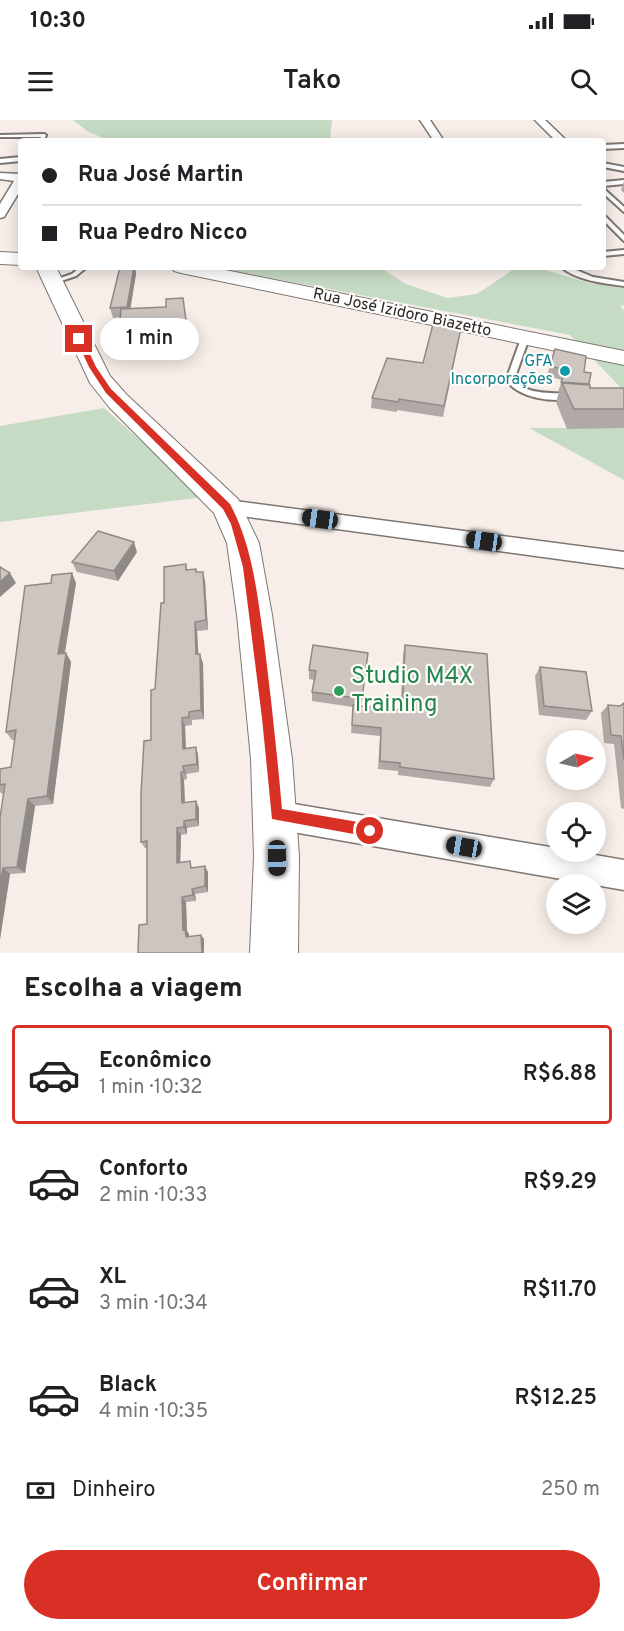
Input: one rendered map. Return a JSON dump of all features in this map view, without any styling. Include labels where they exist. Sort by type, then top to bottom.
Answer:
[{"type":"street","points":[[425,120],[437,138]]},
{"type":"street","points":[[540,120],[559,138]]},
{"type":"street","points":[[0,176],[18,177]]},
{"type":"street","points":[[0,214],[18,184]]},
{"type":"street","points":[[0,258],[18,259]]},
{"type":"street","name":"Rua José Izidoro Biazetto","points":[[196,270],[624,357]]},
{"type":"street","points":[[49,274],[93,367],[109,391],[227,507],[243,543],[268,718],[276,814],[278,880],[274,953]]},
{"type":"street","points":[[227,507],[624,560]]},
{"type":"street","points":[[276,814],[624,875]]},
{"type":"lane","points":[[0,136],[44,135],[42,138]]},
{"type":"lane","points":[[606,149],[624,146]]},
{"type":"lane","points":[[0,161],[18,159]]},
{"type":"lane","points":[[606,166],[624,169]]},
{"type":"lane","points":[[606,184],[624,182]]},
{"type":"lane","points":[[606,193],[624,210]]},
{"type":"lane","points":[[606,219],[624,238]]},
{"type":"lane","points":[[606,254],[624,252]]},
{"type":"lane","points":[[49,274],[74,275],[80,270]]},
{"type":"lane","points":[[568,270],[598,281],[624,284]]},
{"type":"lane","points":[[525,338],[510,380],[514,387],[527,392],[584,399]]},
{"type":"green space","points":[[73,120],[332,120],[330,138],[103,138],[87,131]]},
{"type":"green space","points":[[230,270],[384,270],[406,284],[447,298],[477,294],[513,270],[545,270],[589,283],[624,288],[624,305],[620,306],[624,310],[624,391],[570,335]]},
{"type":"green space","points":[[104,408],[204,497],[0,522],[0,426]]},
{"type":"green space","points":[[529,428],[624,428],[624,480]]},
{"type":"building","points":[[119,270],[133,270],[127,307],[110,308]]},
{"type":"building","points":[[183,298],[189,343],[126,348],[128,329],[119,330],[121,309],[166,307],[166,299]]},
{"type":"building","points":[[434,320],[462,324],[444,406],[399,399],[398,402],[372,398],[387,358],[423,363]]},
{"type":"building","points":[[555,349],[586,356],[584,372],[591,373],[589,384],[561,382],[566,370],[550,366]]},
{"type":"building","points":[[562,383],[590,385],[590,388],[624,388],[624,409],[574,409]]},
{"type":"building","points":[[98,531],[134,542],[114,571],[72,562]]},
{"type":"building","points":[[186,564],[186,570],[196,569],[196,572],[203,572],[206,620],[195,622],[196,654],[200,654],[201,710],[189,712],[189,717],[182,718],[183,749],[196,747],[197,764],[183,766],[184,772],[181,772],[182,803],[196,801],[196,819],[184,821],[184,827],[177,828],[177,863],[190,861],[191,868],[205,866],[205,886],[192,889],[193,895],[182,897],[183,930],[185,929],[186,937],[201,935],[202,953],[138,953],[139,925],[147,924],[147,841],[141,842],[144,741],[151,740],[151,690],[155,689],[161,603],[164,603],[164,567]]},
{"type":"building","points":[[0,567],[10,573],[0,582]]},
{"type":"building","points":[[72,573],[58,654],[66,653],[47,796],[28,799],[17,867],[3,868],[0,884],[0,818],[5,784],[0,785],[0,769],[11,767],[16,730],[6,732],[25,586],[51,583],[52,575]]},
{"type":"building","name":"Studio M4X Training","points":[[313,645],[368,653],[362,699],[312,692],[316,671],[309,670]]},
{"type":"building","points":[[405,645],[487,654],[494,779],[400,767],[400,763],[380,761],[381,728],[352,725],[353,705],[400,710],[400,698],[403,699]]},
{"type":"building","points":[[540,667],[586,672],[592,711],[544,706]]},
{"type":"building","points":[[624,703],[624,760],[621,736],[611,735],[608,705],[620,706]]},
{"type":"place","name":"GFA Incorporações","points":[[565,371]]},
{"type":"place","name":"Studio M4X Training","points":[[339,691]]},
{"type":"route","points":[[79,339],[99,378],[109,391],[227,507],[236,524],[248,567],[268,718],[276,814],[370,831]]}]
